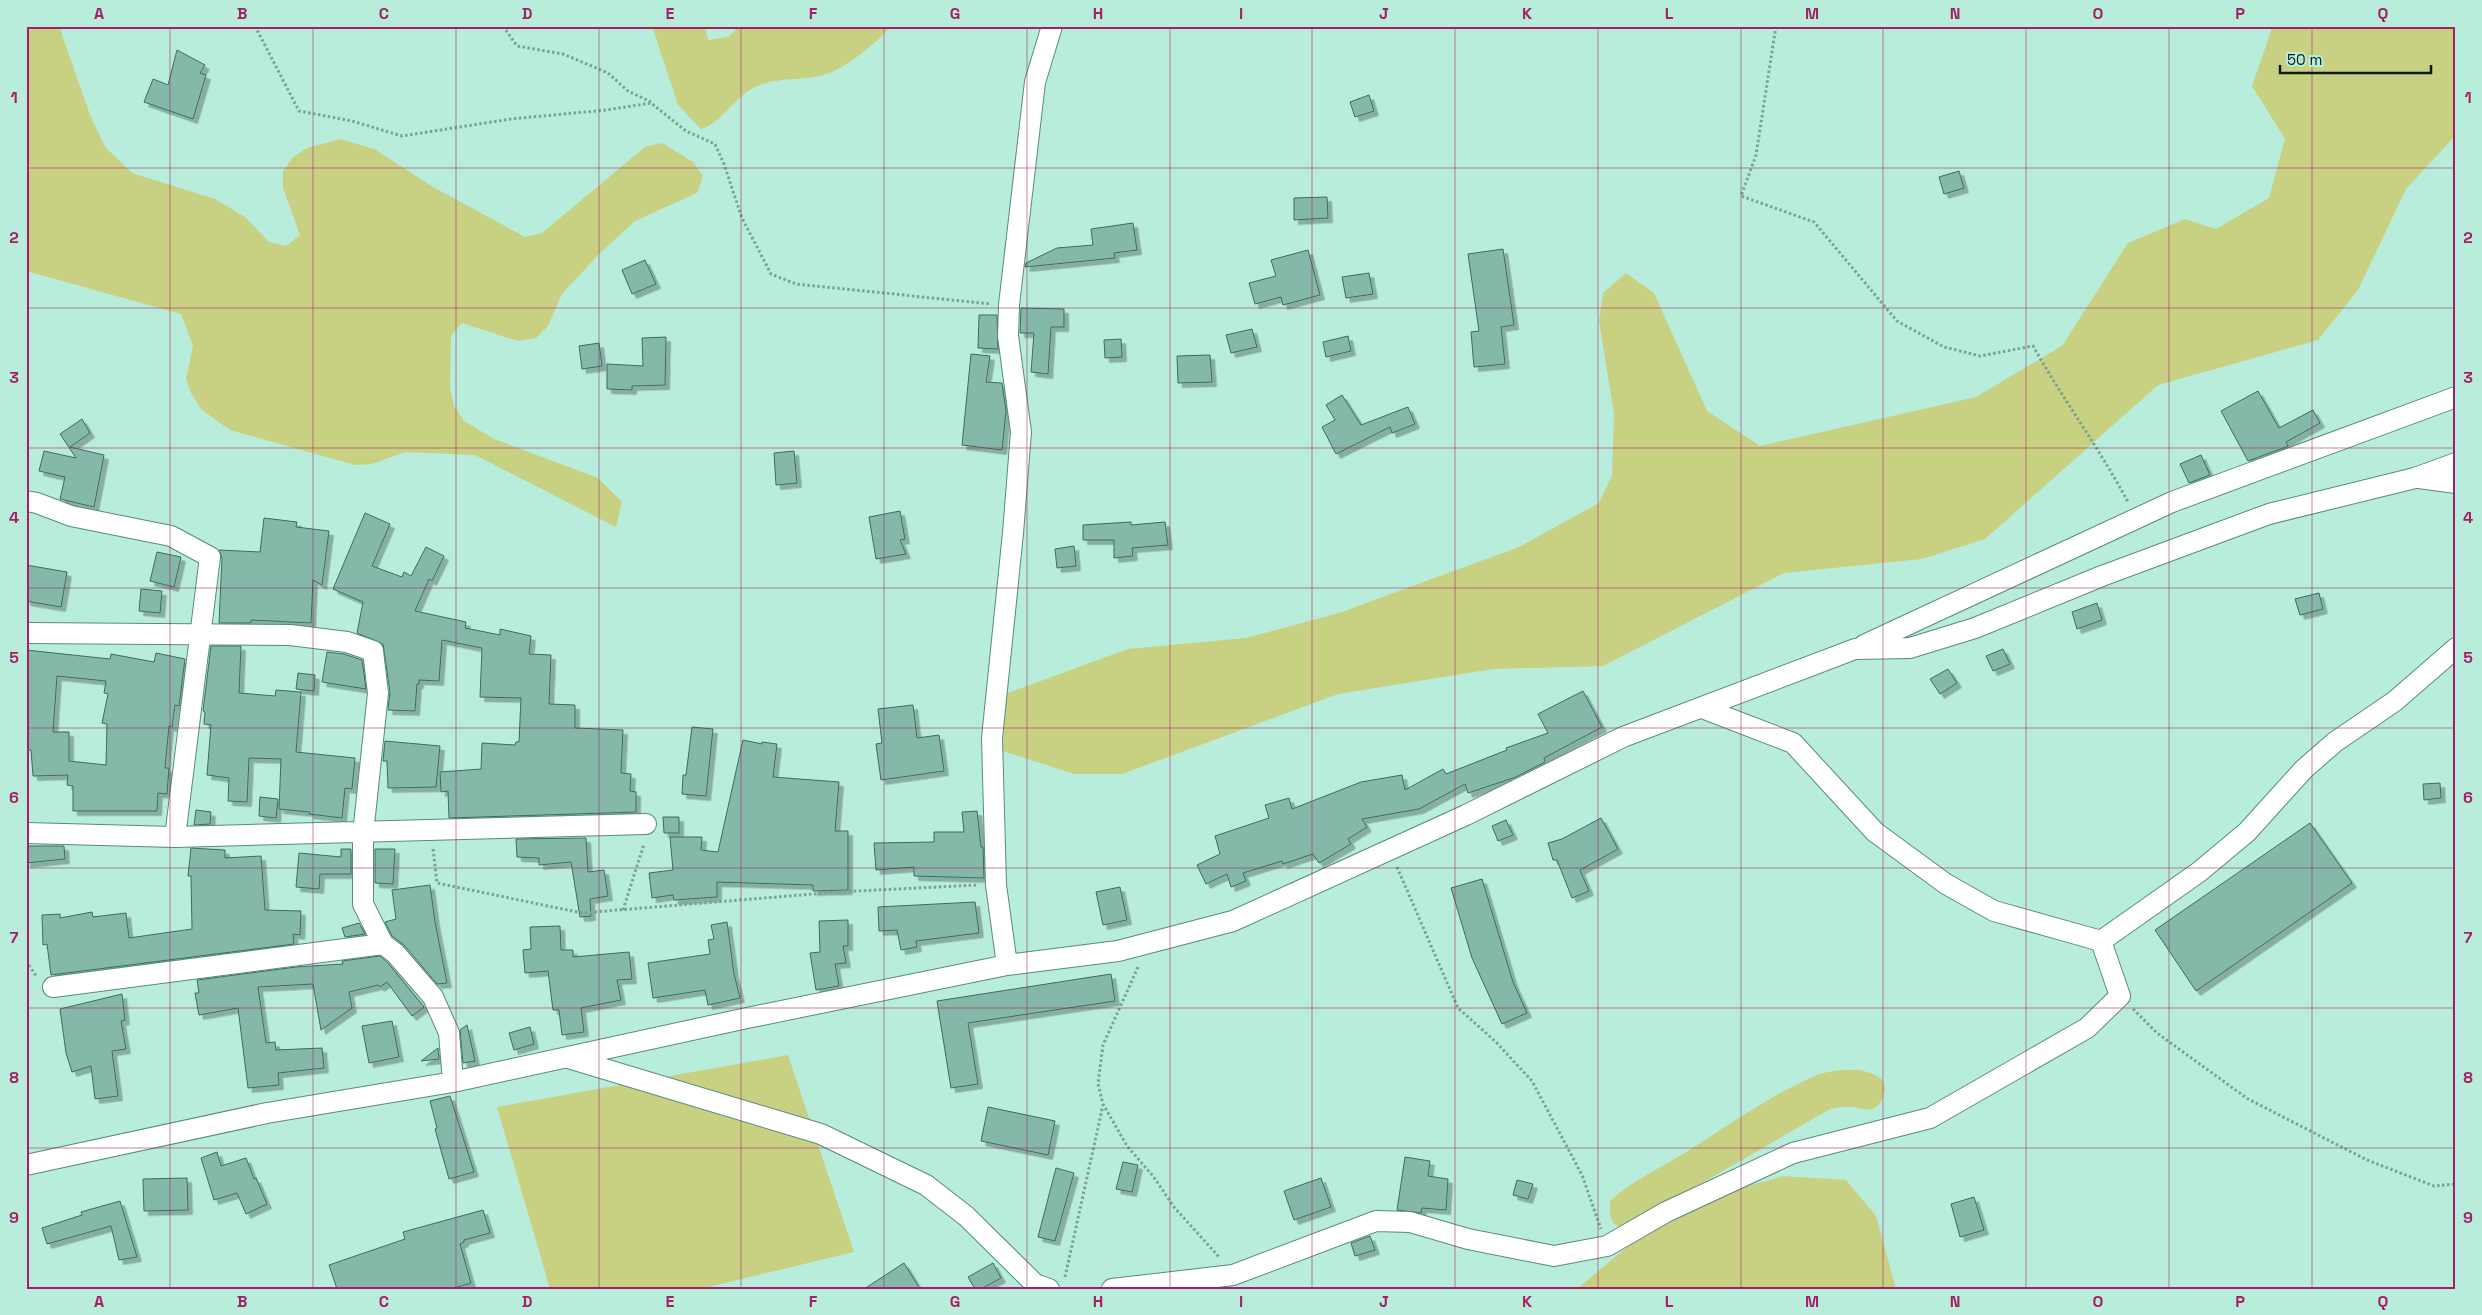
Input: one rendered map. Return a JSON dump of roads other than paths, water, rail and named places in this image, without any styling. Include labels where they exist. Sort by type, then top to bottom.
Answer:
[{"type":"street","points":[[1007,965],[996,885],[992,738],[1014,533],[1021,432],[1008,336],[1009,305],[1035,82],[1052,26]]},
{"type":"street","points":[[26,1165],[267,1113],[454,1082],[1007,965],[1118,950],[1233,921],[1466,815],[1623,737],[1855,649],[2172,502],[2456,397]]},
{"type":"street","points":[[1855,649],[1910,648],[1975,628],[2102,576],[2269,514],[2415,478],[2456,464]]},
{"type":"street","points":[[2415,478],[2456,483]]},
{"type":"street","points":[[26,501],[71,516],[171,536],[210,557],[175,837]]},
{"type":"street","points":[[26,633],[201,636],[290,635],[346,642],[373,651],[378,693],[363,834],[363,904],[383,944],[395,953],[433,997],[448,1032],[454,1082]]},
{"type":"street","points":[[2101,941],[2199,872],[2247,832],[2304,769],[2335,742],[2395,701],[2456,648]]},
{"type":"street","points":[[1702,708],[1792,743],[1875,832],[1946,884],[1994,912],[2101,941]]},
{"type":"street","points":[[26,833],[175,837],[363,834],[646,824]]},
{"type":"street","points":[[1112,1289],[1234,1275],[1376,1221],[1410,1222],[1468,1238],[1554,1256],[1607,1246],[1666,1212],[1793,1153],[1930,1118],[2086,1028],[2120,996],[2101,941]]},
{"type":"street","points":[[53,987],[383,944]]},
{"type":"street","points":[[567,1057],[822,1134],[926,1185],[966,1216],[1035,1284],[1056,1284]]}]
